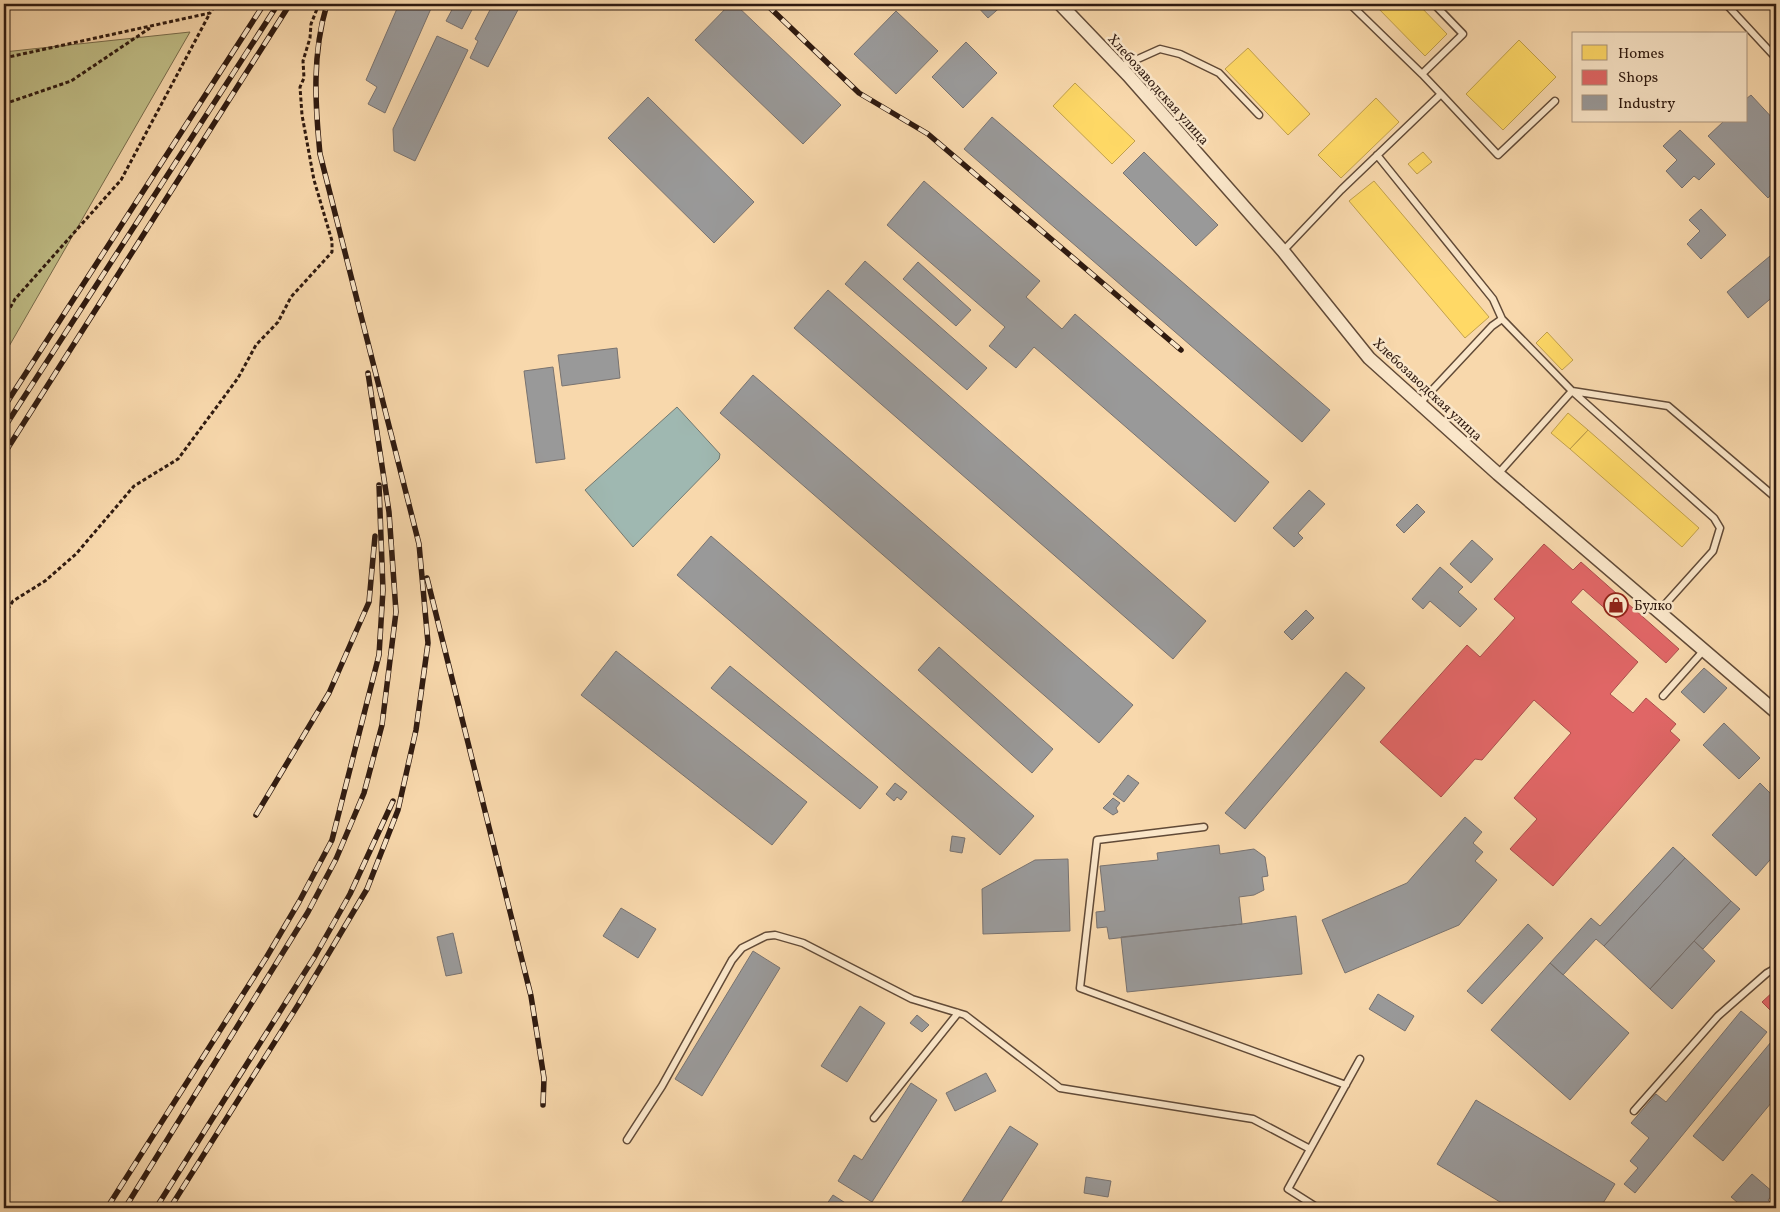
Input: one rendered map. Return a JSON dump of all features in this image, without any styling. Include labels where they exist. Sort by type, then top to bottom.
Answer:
[{"type":"street","name":"Хлебозаводская улица","points":[[1060,4],[1120,66],[1283,251],[1369,358],[1498,474],[1776,712]]},
{"type":"lane","points":[[1350,4],[1422,74],[1498,155],[1555,101]]},
{"type":"lane","points":[[1422,74],[1463,34],[1434,4]]},
{"type":"lane","points":[[1726,4],[1776,58]]},
{"type":"lane","points":[[1120,66],[1160,49],[1180,54],[1218,73],[1259,115]]},
{"type":"lane","points":[[1283,251],[1441,94]]},
{"type":"lane","points":[[1378,155],[1493,299],[1502,319],[1572,391],[1714,518],[1720,528],[1713,552],[1659,612]]},
{"type":"lane","points":[[1420,404],[1492,326],[1502,319]]},
{"type":"lane","points":[[1498,474],[1572,391]]},
{"type":"lane","points":[[1572,391],[1668,406],[1776,498]]},
{"type":"lane","points":[[1663,696],[1704,650]]},
{"type":"lane","points":[[1204,827],[1097,840],[1080,988],[1346,1084]]},
{"type":"lane","points":[[627,1140],[662,1086],[732,960],[742,948],[766,936],[775,935],[803,943],[912,999],[965,1015],[1060,1088],[1254,1119],[1310,1149]]},
{"type":"lane","points":[[1634,1111],[1718,1016],[1767,973],[1776,968]]},
{"type":"lane","points":[[874,1118],[958,1013]]},
{"type":"lane","points":[[1318,1208],[1288,1189],[1360,1058]]},
{"type":"path","points":[[4,319],[15,299],[120,180],[216,4]]},
{"type":"path","points":[[4,615],[13,601],[45,581],[76,554],[134,486],[178,459],[238,378],[256,345],[278,322],[292,297],[332,252],[332,240],[314,180],[302,115],[300,87],[304,78],[304,61],[310,38],[311,24],[319,4]]},
{"type":"path","points":[[4,58],[210,13]]},
{"type":"path","points":[[4,104],[71,81],[152,27]]},
{"type":"shaded area","points":[[190,32],[4,355],[4,52]]},
{"type":"water","points":[[677,407],[720,454],[719,459],[633,547],[585,490]]},
{"type":"building: Homes","points":[[1374,4],[1418,4],[1447,34],[1425,56]]},
{"type":"building: Homes","points":[[1519,40],[1556,77],[1503,130],[1466,94]]},
{"type":"building: Homes","points":[[1248,48],[1310,114],[1288,135],[1225,69]]},
{"type":"building: Homes","points":[[1075,83],[1135,141],[1112,164],[1053,106]]},
{"type":"building: Homes","points":[[1376,98],[1399,122],[1341,178],[1318,155]]},
{"type":"building: Homes","points":[[1423,152],[1432,162],[1417,174],[1408,164]]},
{"type":"building: Homes","points":[[1374,181],[1489,317],[1465,338],[1349,201]]},
{"type":"building: Homes","points":[[1547,332],[1573,360],[1562,370],[1536,343]]},
{"type":"building: Homes","points":[[1568,413],[1588,430],[1570,449],[1551,433]]},
{"type":"building: Homes","points":[[1588,430],[1699,528],[1682,547],[1570,449]]},
{"type":"building: Shops","points":[[1544,544],[1573,570],[1581,562],[1679,649],[1666,663],[1583,589],[1571,602],[1638,662],[1610,694],[1633,713],[1646,698],[1676,724],[1670,731],[1680,740],[1553,886],[1510,849],[1537,819],[1514,798],[1571,733],[1534,700],[1482,760],[1475,759],[1441,797],[1380,742],[1467,645],[1480,657],[1515,618],[1494,599]]},
{"type":"building: Shops","points":[[1776,989],[1776,1016],[1762,1002]]},
{"type":"building: Industry","points":[[399,4],[433,4],[385,113],[368,104],[377,87],[366,80]]},
{"type":"building: Industry","points":[[455,4],[475,4],[462,29],[446,21]]},
{"type":"building: Industry","points":[[493,4],[521,4],[488,67],[470,58],[478,41],[475,39]]},
{"type":"building: Industry","points":[[730,4],[735,4],[841,105],[803,144],[695,40]]},
{"type":"building: Industry","points":[[975,4],[1004,4],[988,18]]},
{"type":"building: Industry","points":[[1767,4],[1776,4],[1776,14]]},
{"type":"building: Industry","points":[[896,11],[938,51],[896,94],[854,54]]},
{"type":"building: Industry","points":[[437,36],[468,50],[415,161],[394,151],[393,129]]},
{"type":"building: Industry","points":[[966,42],[997,73],[963,108],[932,77]]},
{"type":"building: Industry","points":[[1751,95],[1776,122],[1776,189],[1768,198],[1708,136],[1723,122],[1748,122],[1748,97]]},
{"type":"building: Industry","points":[[648,97],[754,202],[714,243],[608,138]]},
{"type":"building: Industry","points":[[992,117],[1330,410],[1302,442],[964,149]]},
{"type":"building: Industry","points":[[1680,130],[1715,164],[1699,180],[1694,176],[1682,188],[1666,171],[1677,160],[1663,146]]},
{"type":"building: Industry","points":[[1144,152],[1218,225],[1196,246],[1123,173]]},
{"type":"building: Industry","points":[[924,181],[1040,281],[1026,297],[1062,329],[1075,314],[1269,482],[1235,522],[1034,347],[1016,368],[989,346],[1005,327],[887,225]]},
{"type":"building: Industry","points":[[1701,209],[1726,235],[1701,259],[1687,244],[1700,231],[1689,220]]},
{"type":"building: Industry","points":[[1776,251],[1776,294],[1748,318],[1727,292]]},
{"type":"building: Industry","points":[[865,261],[987,368],[967,390],[845,284]]},
{"type":"building: Industry","points":[[918,262],[971,310],[956,326],[903,279]]},
{"type":"building: Industry","points":[[828,290],[1206,621],[1173,659],[794,328]]},
{"type":"building: Industry","points":[[617,348],[620,378],[562,386],[558,355]]},
{"type":"building: Industry","points":[[553,367],[565,459],[536,463],[524,371]]},
{"type":"building: Industry","points":[[753,375],[1133,705],[1099,743],[720,413]]},
{"type":"building: Industry","points":[[1309,490],[1325,504],[1298,533],[1303,538],[1294,547],[1273,528]]},
{"type":"building: Industry","points":[[1417,504],[1425,512],[1404,533],[1396,525]]},
{"type":"building: Industry","points":[[711,536],[1034,816],[1000,855],[677,575]]},
{"type":"building: Industry","points":[[1472,540],[1493,559],[1471,583],[1450,564]]},
{"type":"building: Industry","points":[[1440,567],[1463,587],[1458,592],[1477,609],[1460,627],[1430,601],[1423,609],[1412,599]]},
{"type":"building: Industry","points":[[1306,610],[1314,618],[1292,640],[1284,632]]},
{"type":"building: Industry","points":[[939,647],[1053,749],[1032,773],[918,670]]},
{"type":"building: Industry","points":[[616,651],[807,802],[772,845],[581,695]]},
{"type":"building: Industry","points":[[730,666],[878,787],[860,809],[711,688]]},
{"type":"building: Industry","points":[[1704,668],[1727,688],[1704,713],[1681,692]]},
{"type":"building: Industry","points":[[1346,672],[1365,688],[1245,829],[1225,813]]},
{"type":"building: Industry","points":[[1724,723],[1760,758],[1739,779],[1703,745]]},
{"type":"building: Industry","points":[[1128,775],[1139,783],[1124,802],[1113,794]]},
{"type":"building: Industry","points":[[895,783],[907,792],[901,800],[897,797],[894,801],[886,794]]},
{"type":"building: Industry","points":[[1760,783],[1776,799],[1776,831],[1773,835],[1776,838],[1776,853],[1756,876],[1712,835]]},
{"type":"building: Industry","points":[[1113,798],[1120,803],[1116,808],[1118,812],[1113,815],[1103,808]]},
{"type":"building: Industry","points":[[1465,817],[1482,832],[1473,843],[1483,852],[1475,861],[1497,880],[1459,925],[1345,973],[1322,920],[1407,883]]},
{"type":"building: Industry","points":[[952,836],[965,838],[962,853],[950,851]]},
{"type":"building: Industry","points":[[1219,845],[1220,854],[1254,849],[1265,857],[1268,876],[1262,877],[1264,890],[1254,895],[1239,897],[1242,924],[1109,939],[1107,927],[1097,928],[1096,912],[1105,911],[1100,866],[1158,860],[1157,853]]},
{"type":"building: Industry","points":[[1673,847],[1685,858],[1604,946],[1596,939],[1563,975],[1550,963],[1591,918],[1600,926]]},
{"type":"building: Industry","points":[[1685,858],[1731,901],[1650,989],[1604,946]]},
{"type":"building: Industry","points":[[1068,859],[1070,931],[983,934],[982,889],[1035,860]]},
{"type":"building: Industry","points":[[1731,901],[1740,909],[1703,949],[1694,941]]},
{"type":"building: Industry","points":[[621,908],[656,929],[638,958],[603,936]]},
{"type":"building: Industry","points":[[1296,916],[1302,974],[1127,992],[1121,937],[1242,924]]},
{"type":"building: Industry","points":[[1528,924],[1543,938],[1482,1004],[1467,991]]},
{"type":"building: Industry","points":[[453,933],[462,973],[446,976],[437,937]]},
{"type":"building: Industry","points":[[1694,941],[1715,961],[1672,1009],[1650,989]]},
{"type":"building: Industry","points":[[753,951],[780,968],[702,1096],[675,1079]]},
{"type":"building: Industry","points":[[1550,963],[1629,1033],[1570,1100],[1491,1030]]},
{"type":"building: Industry","points":[[1378,994],[1414,1016],[1405,1031],[1369,1009]]},
{"type":"building: Industry","points":[[860,1006],[885,1023],[847,1082],[821,1066]]},
{"type":"building: Industry","points":[[1741,1011],[1767,1032],[1635,1193],[1624,1184],[1638,1168],[1630,1161],[1649,1138],[1631,1123],[1656,1094],[1666,1102]]},
{"type":"building: Industry","points":[[917,1015],[929,1025],[922,1032],[910,1023]]},
{"type":"building: Industry","points":[[1771,1042],[1776,1047],[1776,1097],[1723,1161],[1693,1136]]},
{"type":"building: Industry","points":[[986,1073],[996,1091],[955,1111],[946,1093]]},
{"type":"building: Industry","points":[[911,1083],[937,1100],[872,1202],[838,1181],[854,1155],[862,1160]]},
{"type":"building: Industry","points":[[1476,1100],[1615,1184],[1600,1208],[1510,1208],[1437,1164]]},
{"type":"building: Industry","points":[[1010,1126],[1038,1144],[997,1208],[958,1208]]},
{"type":"building: Industry","points":[[1752,1174],[1774,1193],[1768,1200],[1776,1208],[1744,1208],[1731,1197]]},
{"type":"building: Industry","points":[[1086,1177],[1111,1181],[1108,1197],[1084,1193]]},
{"type":"building: Industry","points":[[833,1195],[847,1204],[845,1208],[824,1208]]},
{"type":"railway","points":[[4,407],[264,4]]},
{"type":"railway","points":[[4,428],[278,4]]},
{"type":"railway","points":[[4,454],[290,4]]},
{"type":"railway","points":[[170,1208],[298,1005],[367,889],[398,810],[416,730],[428,643],[419,544],[320,154],[316,79],[319,41],[327,4]]},
{"type":"railway","points":[[766,4],[859,93],[928,134],[1181,350]]},
{"type":"railway","points":[[125,1208],[308,912],[336,859],[364,793],[382,725],[396,612],[389,512],[368,373]]},
{"type":"railway","points":[[107,1208],[266,958],[332,840],[379,655],[383,590],[379,485]]},
{"type":"railway","points":[[256,815],[329,693],[369,602],[375,536]]},
{"type":"railway","points":[[427,578],[531,996],[544,1078],[543,1105]]},
{"type":"railway","points":[[156,1208],[315,956],[350,894],[393,801]]},
{"type":"place","name":"Булко","points":[[1616,605]]}]
